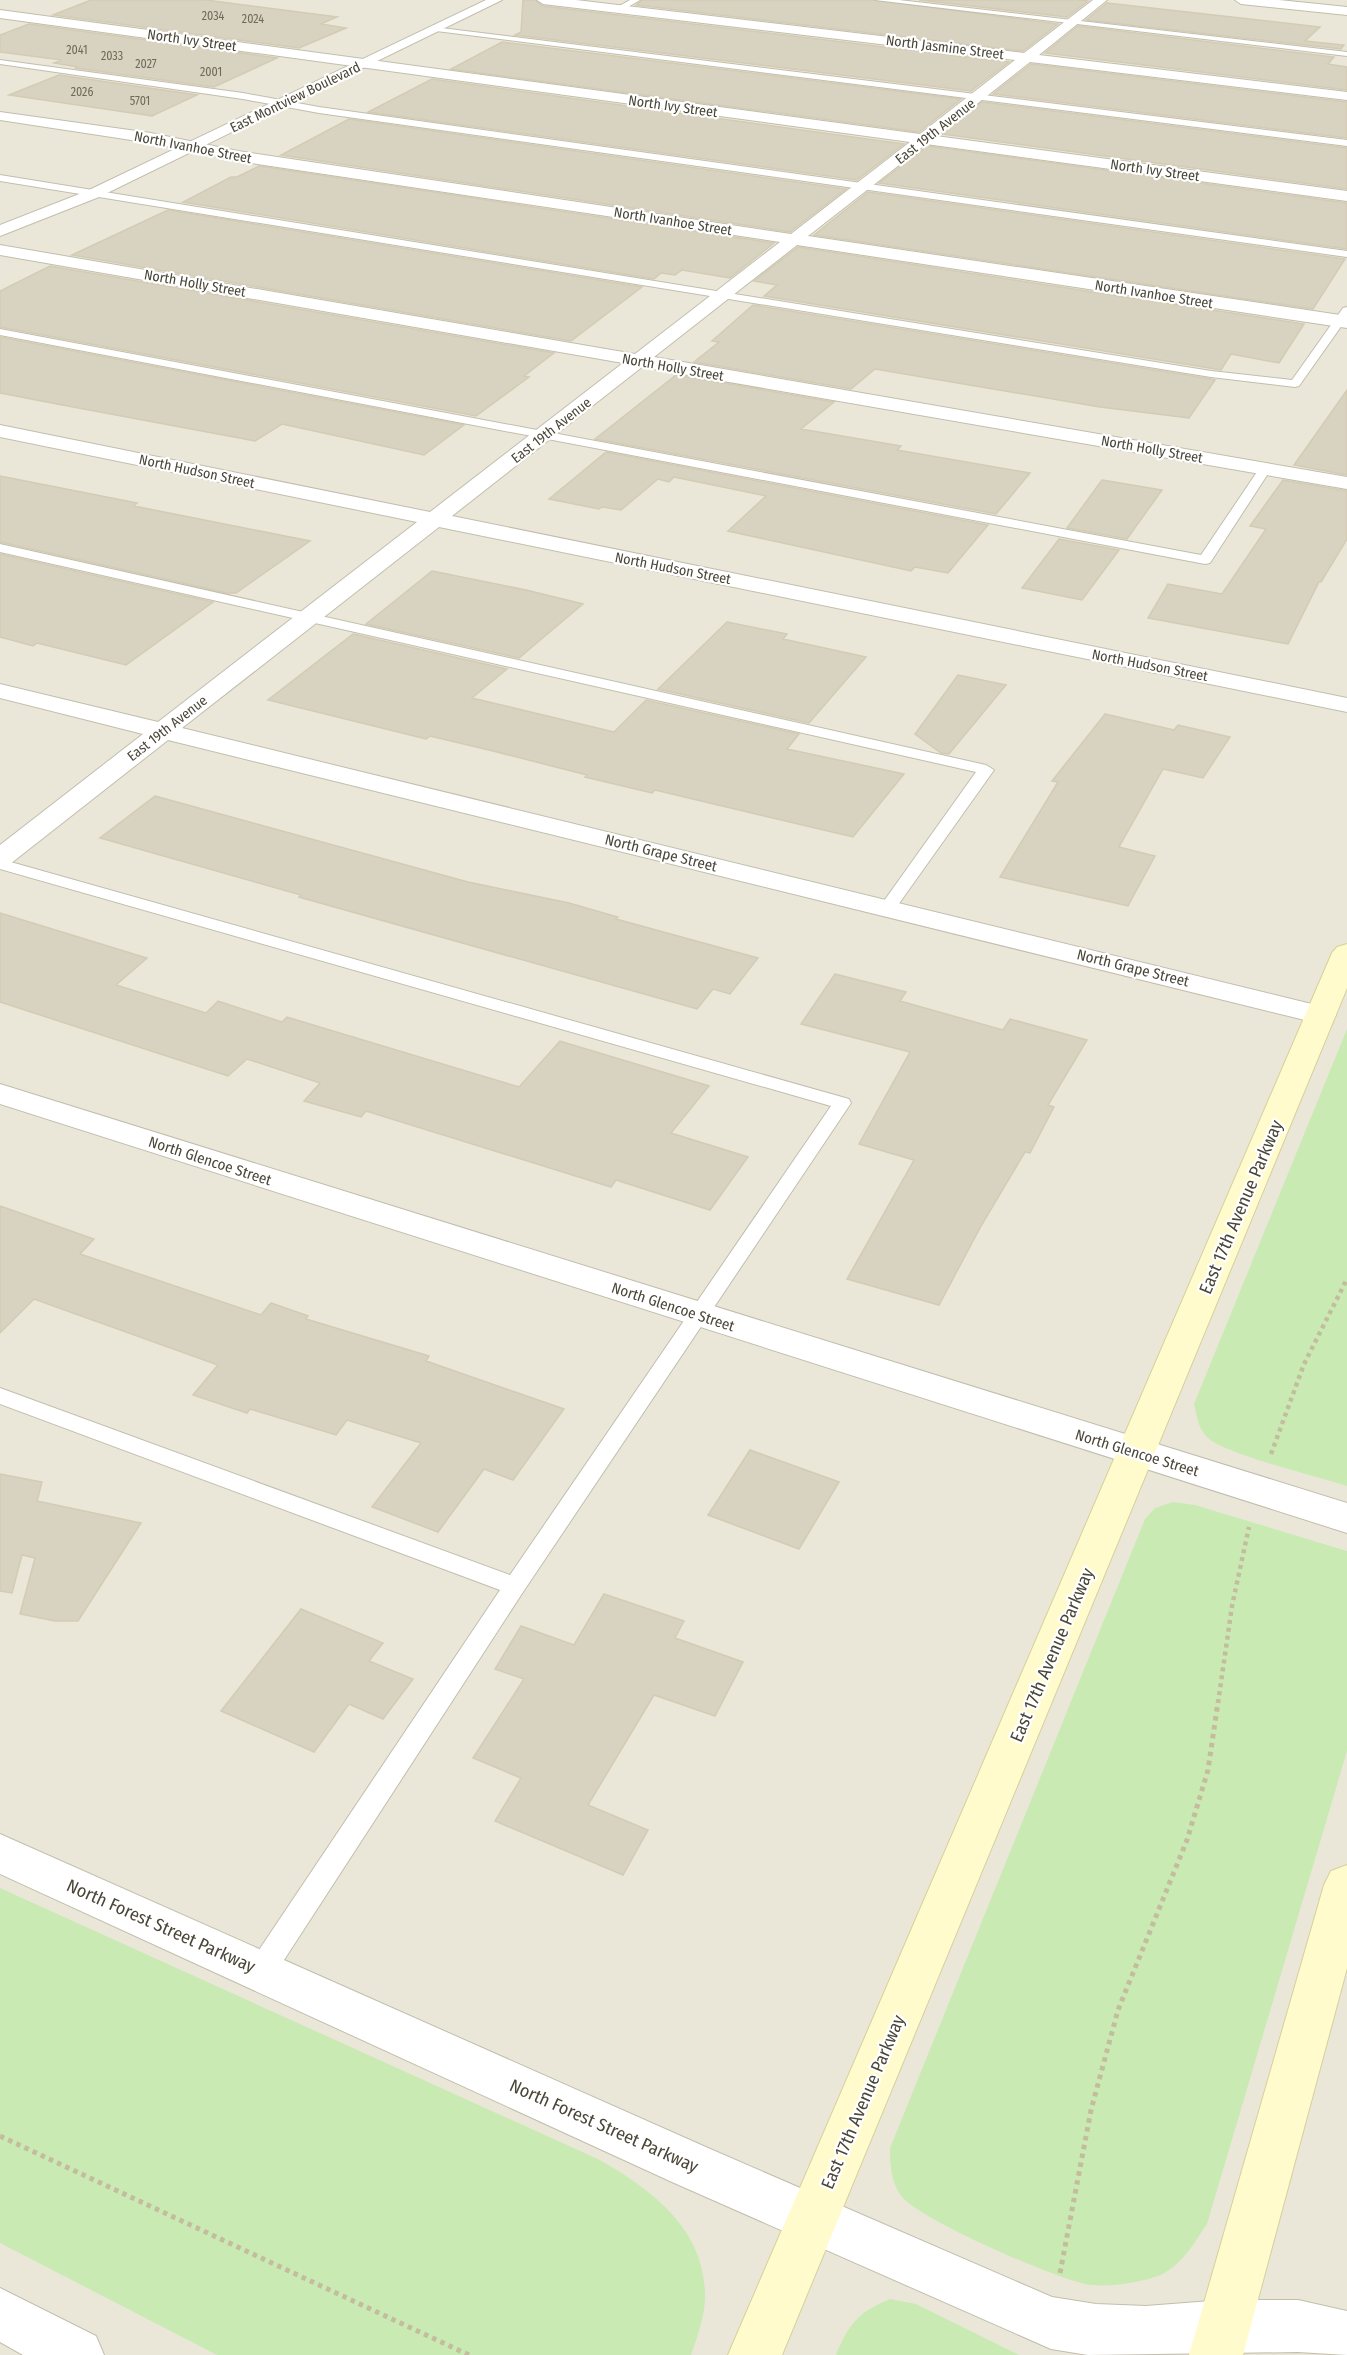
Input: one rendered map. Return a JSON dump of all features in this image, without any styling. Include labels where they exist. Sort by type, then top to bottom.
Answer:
[{"type":"main road","name":"East 17th Avenue Parkway","points":[[755,2355],[1347,954]]},
{"type":"main road","points":[[1220,2340],[1347,1885]]},
{"type":"street","name":"East Montview Boulevard","points":[[0,231],[39,213],[93,194],[496,0]]},
{"type":"street","name":"North Jasmine Street","points":[[543,0],[1347,96]]},
{"type":"street","name":"East 19th Avenue","points":[[0,858],[864,187],[1101,0]]},
{"type":"street","points":[[1241,0],[1347,11]]},
{"type":"street","name":"North Ivy Street","points":[[0,14],[1347,196]]},
{"type":"street","name":"North Ivanhoe Street","points":[[0,116],[795,240],[1344,318]]},
{"type":"street","name":"East Montview Boulevard","points":[[0,248],[62,216],[93,194]]},
{"type":"street","name":"North Holly Street","points":[[0,248],[1347,483]]},
{"type":"street","name":"North Hudson Street","points":[[0,431],[1347,705]]},
{"type":"street","name":"North Grape Street","points":[[0,691],[1321,1015]]},
{"type":"street","name":"North Glencoe Street","points":[[0,1094],[1347,1518]]},
{"type":"street","name":"North Forest Street Parkway","points":[[0,1853],[813,2219],[1051,2323],[1096,2330],[1146,2332],[1220,2340],[1298,2326],[1347,2337]]},
{"type":"street","points":[[0,2314],[70,2354]]},
{"type":"lane","points":[[618,9],[636,0]]},
{"type":"lane","points":[[879,0],[1347,54]]},
{"type":"lane","points":[[436,29],[1347,143]]},
{"type":"lane","points":[[0,62],[281,104],[1347,254]]},
{"type":"lane","points":[[0,178],[1211,374],[1295,384],[1344,318]]},
{"type":"lane","points":[[0,332],[1205,560],[1265,469]]},
{"type":"lane","points":[[0,548],[986,770],[887,908]]},
{"type":"lane","points":[[0,864],[842,1103],[515,1586],[261,1971]]},
{"type":"lane","points":[[0,1396],[515,1586]]},
{"type":"path","points":[[1051,2323],[1091,2110],[1118,2010],[1186,1840],[1208,1770],[1232,1606],[1245,1540],[1288,1399],[1323,1321],[1347,1279]]},
{"type":"path","points":[[0,2136],[469,2355]]},
{"type":"shaded area","points":[[0,0],[1347,0],[1347,2355],[0,2355]]},
{"type":"green space","points":[[1347,1029],[1347,1486],[1252,1458],[1218,1444],[1202,1431],[1194,1404]]},
{"type":"green space","points":[[1173,1502],[1195,1505],[1347,1551],[1347,1751],[1207,2224],[1186,2254],[1166,2272],[1131,2283],[1094,2285],[1068,2279],[1019,2260],[917,2209],[904,2199],[896,2188],[891,2168],[890,2148],[1145,1519],[1155,1508]]},
{"type":"green space","points":[[0,1888],[600,2160],[619,2171],[655,2197],[670,2212],[684,2229],[695,2248],[702,2269],[705,2292],[701,2324],[691,2355],[217,2355],[0,2243]]},
{"type":"green space","points":[[890,2299],[916,2304],[1019,2355],[836,2355],[856,2320],[870,2309]]},
{"type":"building","points":[[91,0],[206,0],[337,17],[321,24],[346,28],[299,48],[53,15]]},
{"type":"building","points":[[523,0],[535,0],[543,6],[1009,62],[971,91],[515,35],[521,32]]},
{"type":"building","points":[[642,0],[873,0],[1058,24],[1023,51],[636,5]]},
{"type":"building","points":[[919,0],[1078,0],[1088,1],[1067,17]]},
{"type":"building","points":[[1107,3],[1320,27],[1305,41],[1344,45],[1341,49],[1086,20]]},
{"type":"building","points":[[29,24],[277,58],[214,87],[75,68],[78,67],[54,63],[62,60],[0,52],[0,35]]},
{"type":"building","points":[[1078,26],[1334,57],[1328,64],[1347,67],[1347,90],[1045,53]]},
{"type":"building","points":[[502,42],[961,99],[919,132],[451,69]]},
{"type":"building","points":[[1031,64],[1347,102],[1347,138],[993,94]]},
{"type":"building","points":[[59,75],[197,95],[152,116],[9,95]]},
{"type":"building","points":[[432,79],[904,144],[857,180],[368,112]]},
{"type":"building","points":[[982,102],[1347,148],[1347,189],[942,134]]},
{"type":"building","points":[[349,119],[846,189],[790,232],[281,155]]},
{"type":"building","points":[[927,146],[1347,203],[1347,249],[879,183]]},
{"type":"building","points":[[259,166],[774,243],[730,278],[682,270],[675,275],[661,273],[654,279],[183,202],[231,177],[237,177]]},
{"type":"building","points":[[868,192],[1345,259],[1313,309],[814,235]]},
{"type":"building","points":[[168,210],[642,287],[571,341],[72,255]]},
{"type":"building","points":[[798,247],[1304,324],[1279,363],[1231,354],[1221,370],[764,296],[777,285],[754,281]]},
{"type":"building","points":[[50,266],[554,353],[524,376],[529,377],[476,416],[0,327],[0,291]]},
{"type":"building","points":[[753,305],[1215,380],[1189,418],[1100,407],[875,369],[851,389],[694,362],[719,342],[712,341]]},
{"type":"building","points":[[0,337],[464,425],[424,455],[282,424],[255,441],[57,404],[0,393]]},
{"type":"building","points":[[676,375],[834,402],[801,429],[901,446],[897,450],[1030,473],[996,514],[595,439]]},
{"type":"building","points":[[1347,390],[1347,475],[1294,465]]},
{"type":"building","points":[[606,452],[988,525],[948,573],[915,567],[911,571],[728,531],[766,496],[674,477],[669,482],[658,479],[621,510],[602,507],[599,509],[549,499]]},
{"type":"building","points":[[0,476],[137,503],[134,506],[310,541],[236,593],[227,593],[0,542]]},
{"type":"building","points":[[1102,480],[1162,490],[1127,539],[1067,528]]},
{"type":"building","points":[[1283,480],[1347,491],[1347,539],[1319,582],[1288,644],[1148,618],[1168,584],[1222,594],[1266,529],[1250,526]]},
{"type":"building","points":[[1059,539],[1119,550],[1082,600],[1022,588]]},
{"type":"building","points":[[0,554],[213,602],[126,665],[37,643],[33,646],[0,637]]},
{"type":"building","points":[[432,571],[583,604],[519,658],[366,624]]},
{"type":"building","points":[[727,622],[787,634],[783,639],[866,657],[809,723],[658,689]]},
{"type":"building","points":[[353,634],[507,669],[472,698],[614,732],[646,700],[799,734],[787,749],[904,774],[853,837],[655,790],[652,793],[489,750],[430,736],[426,739],[268,700]]},
{"type":"building","points":[[958,675],[1006,685],[949,754],[941,753],[915,734]]},
{"type":"building","points":[[1105,714],[1174,730],[1178,725],[1230,737],[1203,778],[1163,769],[1119,847],[1155,856],[1128,906],[1000,877],[1058,782],[1052,781]]},
{"type":"building","points":[[155,796],[468,882],[569,903],[618,917],[616,919],[758,958],[730,994],[713,989],[697,1009],[299,897],[301,895],[100,838]]},
{"type":"building","points":[[0,913],[147,958],[116,985],[206,1013],[218,1001],[282,1022],[287,1017],[519,1087],[560,1041],[709,1086],[671,1133],[748,1157],[710,1210],[616,1180],[611,1187],[366,1111],[361,1117],[304,1101],[320,1083],[247,1059],[228,1076],[0,1002]]},
{"type":"building","points":[[835,974],[906,992],[900,1001],[1003,1030],[1010,1019],[1087,1040],[1048,1105],[1054,1107],[1030,1153],[1025,1152],[981,1226],[939,1305],[847,1279],[914,1160],[859,1144],[910,1052],[801,1024]]},
{"type":"building","points":[[0,1206],[94,1239],[80,1254],[261,1315],[271,1303],[308,1316],[306,1319],[429,1356],[426,1361],[564,1409],[513,1480],[484,1469],[438,1532],[372,1507],[421,1443],[347,1420],[336,1435],[250,1409],[247,1413],[193,1395],[218,1365],[34,1299],[0,1333]]},
{"type":"building","points":[[750,1450],[839,1482],[799,1549],[708,1515]]},
{"type":"building","points":[[0,1474],[42,1482],[37,1501],[141,1523],[78,1621],[55,1621],[20,1614],[35,1558],[22,1555],[12,1593],[0,1591]]},
{"type":"building","points":[[604,1594],[684,1621],[675,1638],[743,1662],[715,1716],[654,1695],[588,1805],[648,1830],[623,1875],[495,1821],[521,1778],[473,1758],[524,1679],[495,1669],[521,1626],[574,1645]]},
{"type":"building","points":[[301,1609],[383,1643],[369,1661],[413,1679],[383,1719],[349,1704],[314,1752],[221,1711]]}]
